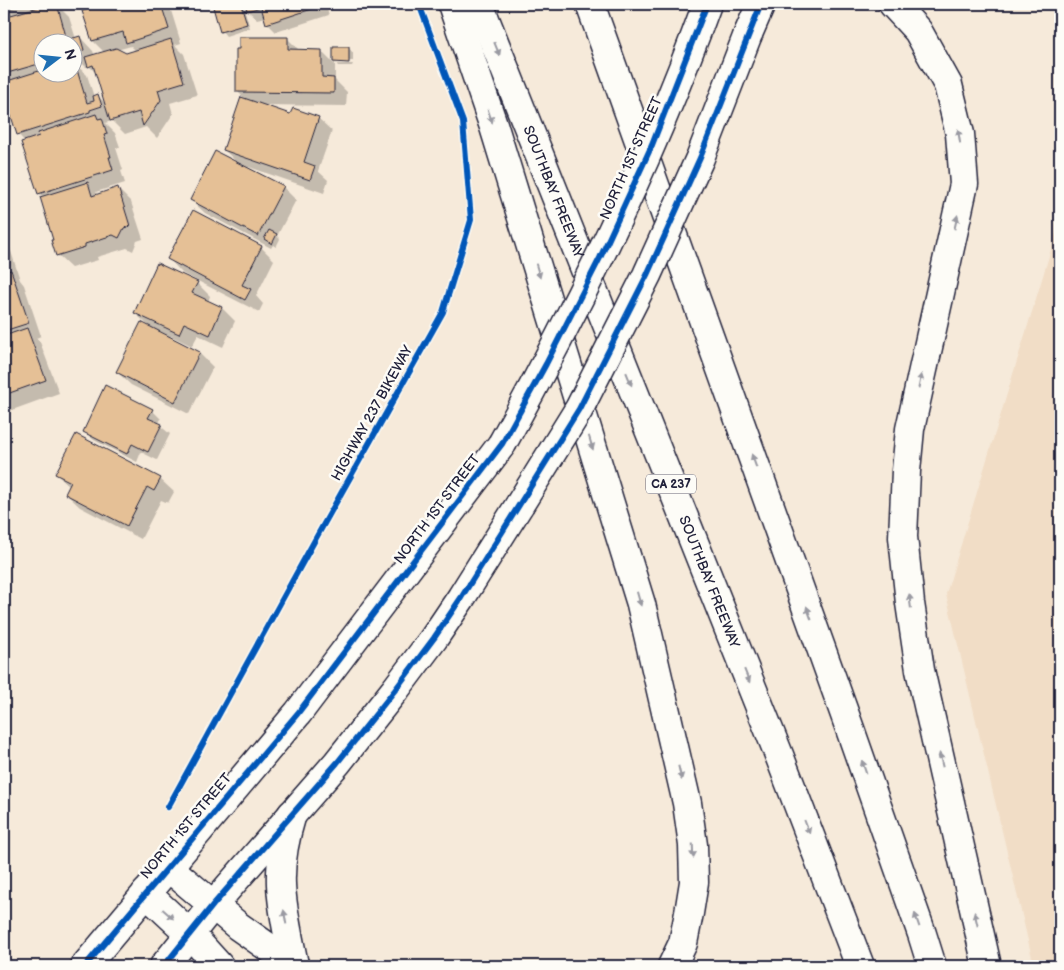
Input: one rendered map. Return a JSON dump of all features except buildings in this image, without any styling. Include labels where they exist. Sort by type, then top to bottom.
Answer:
[{"type":"main road","points":[[452,4],[494,126],[641,604],[687,803],[693,845],[694,882],[683,943],[672,966]]},
{"type":"main road","name":"SOUTHBAY FREEWAY","points":[[479,4],[776,746],[860,966]]},
{"type":"main road","points":[[590,4],[847,720],[932,966]]},
{"type":"main road","name":"NORTH 1ST STREET","points":[[85,966],[298,713],[502,444],[546,364],[600,258],[652,145],[707,4]]},
{"type":"main road","points":[[164,966],[213,905],[337,763],[395,690],[462,598],[579,409],[647,274],[700,158],[761,4]]},
{"type":"main road","points":[[893,4],[918,31],[948,85],[960,134],[964,184],[910,429],[903,537],[920,670],[987,966]]},
{"type":"main road","points":[[292,814],[285,839],[280,883],[294,966]]},
{"type":"main road","points":[[168,867],[248,934],[294,966]]},
{"type":"main road","points":[[146,893],[190,934],[219,966]]},
{"type":"shaded area","points":[[1060,220],[1060,966],[1034,966],[946,594]]},
{"type":"cycle path","name":"HIGHWAY 237 BIKEWAY","points":[[168,807],[443,312],[471,220],[463,122],[419,4]]},
{"type":"cycle path","points":[[85,966],[298,713],[502,444],[546,364],[600,258],[652,145],[707,4]]},
{"type":"cycle path","points":[[164,966],[213,905],[337,763],[434,638],[579,409],[647,275],[700,158],[761,4]]}]
